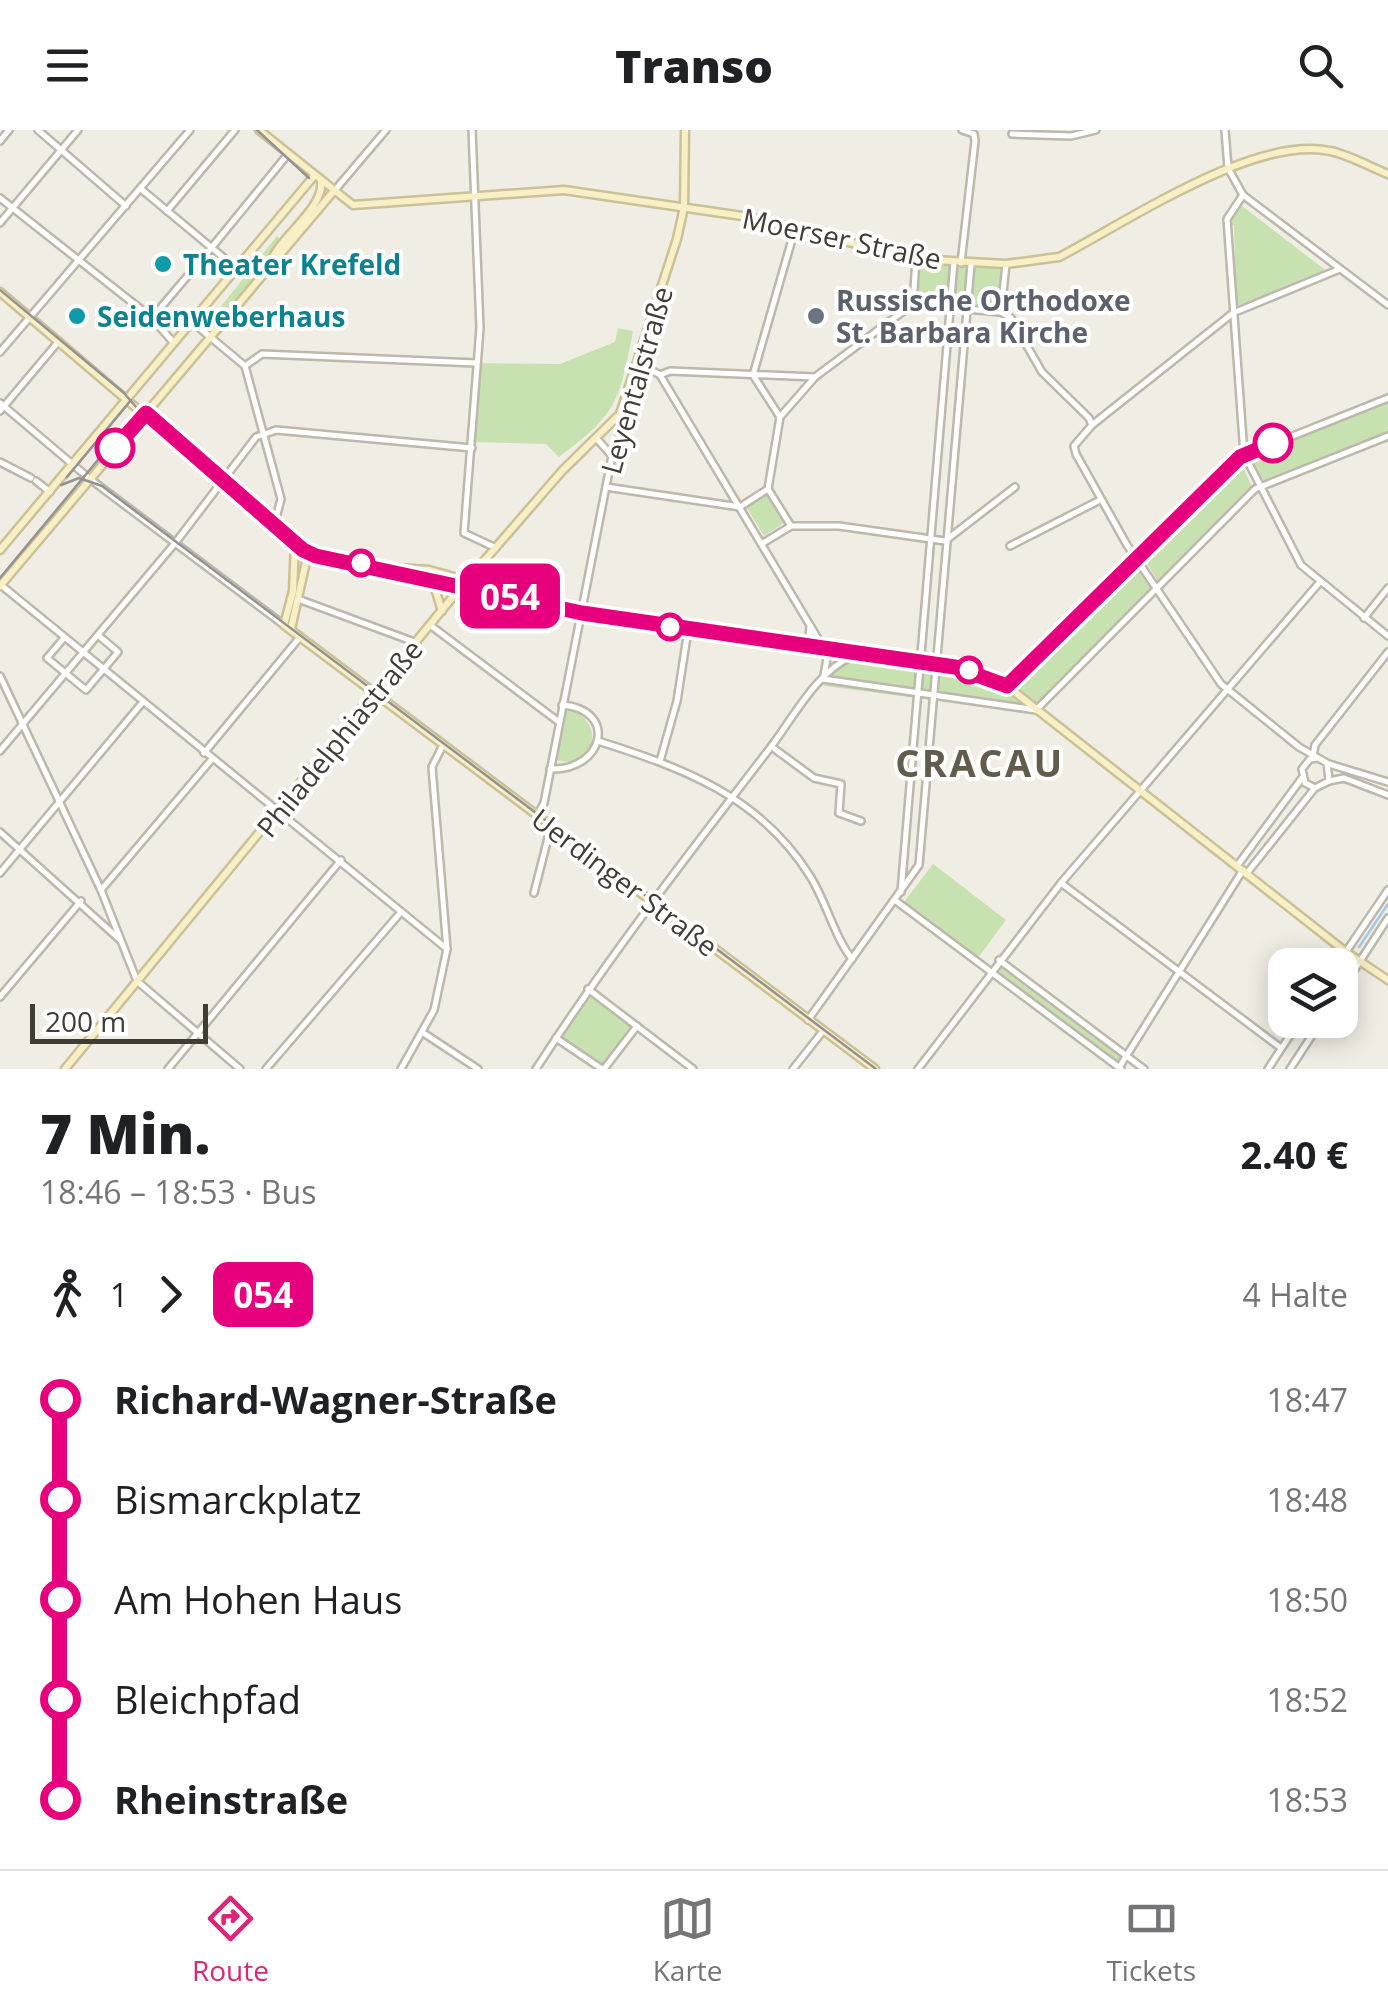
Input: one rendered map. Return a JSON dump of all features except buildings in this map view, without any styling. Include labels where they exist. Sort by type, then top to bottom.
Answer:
[{"type":"street","points":[[0,141],[9,130]]},
{"type":"street","points":[[38,130],[126,206]]},
{"type":"street","points":[[0,222],[78,130]]},
{"type":"street","points":[[0,352],[190,130]]},
{"type":"street","points":[[167,210],[235,130]]},
{"type":"street","points":[[259,130],[333,192]]},
{"type":"street","points":[[386,130],[0,585],[447,948]]},
{"type":"street","points":[[472,130],[480,328],[464,533],[496,548]]},
{"type":"street","name":"Leyentalstraße","points":[[537,816],[550,769],[612,456],[623,427],[620,414],[678,239],[684,207],[685,130]]},
{"type":"street","points":[[899,898],[949,308],[974,134],[962,130]]},
{"type":"street","points":[[1012,134],[1071,136],[1096,130]]},
{"type":"street","points":[[1225,130],[1228,168],[1243,195],[1388,306]]},
{"type":"street","name":"Moerser Straße","points":[[333,192],[357,205],[474,200],[564,190],[684,207],[916,259],[1006,264],[1058,257],[1228,168],[1279,153],[1328,150],[1388,174]]},
{"type":"street","points":[[210,250],[288,154]]},
{"type":"street","points":[[269,267],[280,244],[320,194],[317,179]]},
{"type":"street","points":[[0,550],[191,320],[317,179]]},
{"type":"street","points":[[141,189],[236,268]]},
{"type":"street","points":[[1243,195],[1227,219],[1244,454],[1298,560],[1320,583],[1388,636]]},
{"type":"street","points":[[0,198],[152,318],[173,342]]},
{"type":"street","points":[[780,417],[753,375],[795,229]]},
{"type":"street","points":[[913,304],[916,259]]},
{"type":"street","points":[[152,318],[201,260]]},
{"type":"street","points":[[808,1020],[916,875],[971,264]]},
{"type":"street","points":[[1001,312],[1006,264]]},
{"type":"street","points":[[1340,269],[1233,313],[1092,425],[1074,446],[1101,500],[1226,690],[1316,757],[1388,782]]},
{"type":"street","points":[[0,292],[308,553],[432,581],[496,589],[514,596]]},
{"type":"street","points":[[791,526],[768,490],[780,417],[816,377],[913,304],[1001,312],[1011,318],[1042,372],[1092,425]]},
{"type":"street","points":[[191,320],[244,366],[280,500],[274,522]]},
{"type":"street","points":[[59,340],[1,407],[90,480],[288,627]]},
{"type":"street","points":[[244,366],[262,354],[476,363]]},
{"type":"street","points":[[636,362],[660,375],[763,543],[824,651],[823,679]]},
{"type":"street","points":[[660,375],[670,370],[816,377]]},
{"type":"street","points":[[1007,686],[1244,454],[1388,398]]},
{"type":"street","name":"Philadelphiastraße","points":[[65,1069],[464,584],[620,414]]},
{"type":"street","points":[[0,751],[84,654],[262,433],[276,430],[472,448]]},
{"type":"street","points":[[1036,710],[1262,485],[1388,436]]},
{"type":"street","points":[[597,438],[612,456]]},
{"type":"street","points":[[0,462],[50,492]]},
{"type":"street","points":[[606,487],[740,507],[768,490]]},
{"type":"street","points":[[763,543],[791,526],[839,526],[945,540],[1015,487]]},
{"type":"street","points":[[1010,546],[1101,500]]},
{"type":"street","points":[[288,627],[295,542]]},
{"type":"street","points":[[288,627],[308,553]]},
{"type":"street","points":[[486,559],[496,589]]},
{"type":"street","points":[[381,567],[408,567],[582,613],[973,671],[1007,686],[1341,948]]},
{"type":"street","points":[[432,581],[442,611]]},
{"type":"street","points":[[918,1069],[1061,883],[1320,583]]},
{"type":"street","points":[[1364,618],[1388,588]]},
{"type":"street","points":[[298,599],[417,643]]},
{"type":"street","points":[[798,647],[808,640],[810,623]]},
{"type":"street","points":[[430,625],[559,722]]},
{"type":"street","name":"Uerdinger Straße","points":[[288,627],[875,1069]]},
{"type":"street","points":[[660,761],[677,701],[688,630]]},
{"type":"street","points":[[64,638],[47,658],[86,690],[118,652],[98,636]]},
{"type":"street","points":[[204,753],[300,637]]},
{"type":"street","points":[[1316,757],[1315,745],[1388,652]]},
{"type":"street","points":[[536,1069],[588,989],[733,796],[823,679],[853,656]]},
{"type":"street","points":[[0,676],[101,890],[137,982],[240,1069]]},
{"type":"street","points":[[823,679],[1036,710]]},
{"type":"street","points":[[0,873],[142,702]]},
{"type":"street","points":[[550,769],[576,768],[592,754],[598,741],[593,718],[584,710],[562,706]]},
{"type":"street","points":[[598,741],[705,778],[768,826],[809,873],[852,959]]},
{"type":"street","points":[[402,1069],[441,990],[447,948],[432,767],[443,745]]},
{"type":"street","points":[[772,747],[814,778],[841,784],[839,813],[861,822]]},
{"type":"street","points":[[899,898],[1119,1068],[1302,778],[1305,763],[1316,757]]},
{"type":"street","points":[[101,890],[213,758]]},
{"type":"street","points":[[1327,763],[1328,781]]},
{"type":"street","points":[[910,775],[927,776]]},
{"type":"street","points":[[1302,778],[1315,788]]},
{"type":"street","points":[[1242,869],[1315,788],[1328,781],[1344,778],[1388,794]]},
{"type":"street","points":[[534,893],[551,826]]},
{"type":"street","points":[[0,832],[81,901],[120,941]]},
{"type":"street","points":[[168,1069],[341,860]]},
{"type":"street","points":[[1061,883],[1282,1048]]},
{"type":"street","points":[[1349,948],[1388,890]]},
{"type":"street","points":[[0,997],[81,901]]},
{"type":"street","points":[[266,1069],[402,911]]},
{"type":"street","points":[[1358,965],[1388,918]]},
{"type":"street","points":[[1000,960],[1144,1069]]},
{"type":"street","points":[[1360,962],[1388,980]]},
{"type":"street","points":[[588,989],[693,1069]]},
{"type":"street","points":[[556,1038],[603,1069],[637,1026]]},
{"type":"street","points":[[794,1069],[824,1031]]},
{"type":"street","points":[[422,1032],[478,1069]]},
{"type":"street","points":[[1268,1069],[1288,1038]]},
{"type":"street","points":[[1301,1069],[1292,1066],[1310,1038]]},
{"type":"green space","points":[[1242,206],[1328,272],[1236,306],[1234,225],[1230,227],[1232,213]]},
{"type":"green space","points":[[277,236],[280,239],[264,267],[212,329],[207,324]]},
{"type":"green space","points":[[919,262],[1003,267],[999,309],[916,302]]},
{"type":"green space","points":[[618,328],[633,331],[613,404],[593,429],[559,457],[546,444],[470,442],[476,363],[560,364],[615,342]]},
{"type":"green space","points":[[1388,401],[1388,433],[1264,481],[1250,455]]},
{"type":"green space","points":[[1241,463],[1252,487],[1158,581],[1144,559]]},
{"type":"green space","points":[[766,495],[784,523],[764,536],[747,508]]},
{"type":"green space","points":[[1131,559],[1154,588],[1033,713],[824,686],[832,662],[852,650],[975,666],[1009,682]]},
{"type":"green space","points":[[572,709],[590,726],[591,745],[579,759],[556,760],[565,713]]},
{"type":"green space","points":[[933,864],[1006,920],[978,958],[904,902]]},
{"type":"green space","points":[[1003,966],[1121,1059],[1115,1061],[998,973]]},
{"type":"green space","points":[[590,996],[631,1026],[602,1065],[562,1038]]},
{"type":"waterway","points":[[1359,947],[1388,904]]},
{"type":"tram line","points":[[257,130],[309,178]]},
{"type":"tram line","points":[[0,290],[137,408]]},
{"type":"tram line","points":[[67,477],[131,400]]},
{"type":"tram line","points":[[0,578],[141,408]]},
{"type":"tram line","points":[[61,485],[79,478],[102,486],[876,1069]]},
{"type":"bus line","name":"054","points":[[115,448],[146,413],[303,550],[316,556],[582,613],[853,656],[955,667],[1007,686],[1240,457],[1273,443]]},
{"type":"place","name":"Theater Krefeld","points":[[163,264]]},
{"type":"place","name":"Seidenweberhaus","points":[[77,316]]},
{"type":"place","name":"Russische Orthodoxe St. Barbara Kirche","points":[[816,316]]},
{"type":"district","name":"CRACAU","points":[[980,762]]}]
